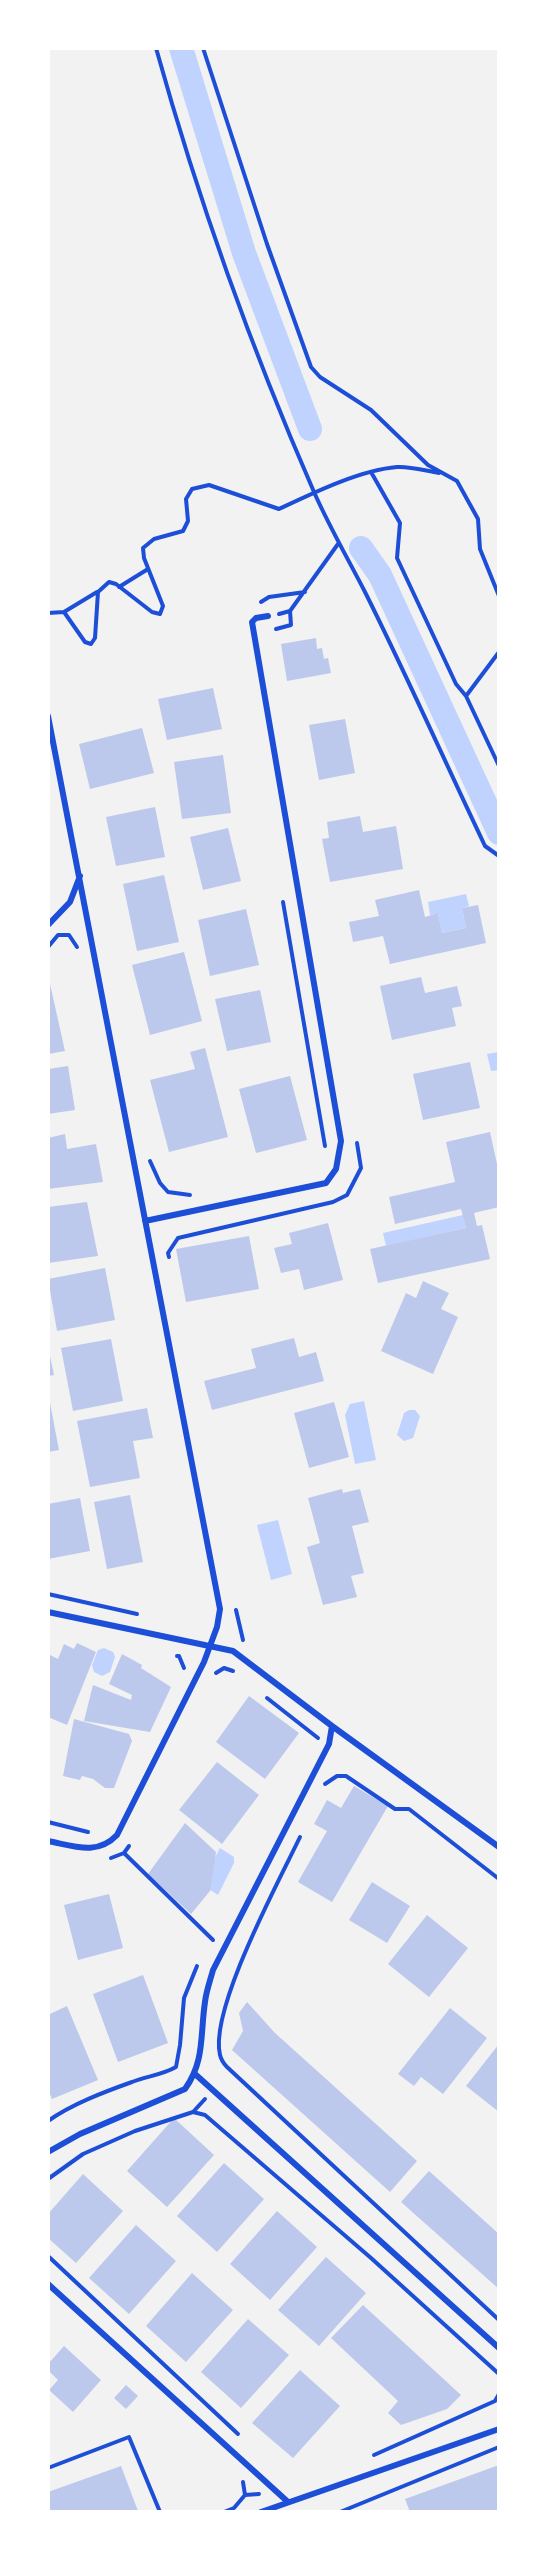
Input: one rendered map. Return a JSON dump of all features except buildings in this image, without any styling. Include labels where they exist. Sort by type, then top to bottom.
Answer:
[{"type":"street","points":[[145,1221],[326,1183],[336,1169],[341,1141],[252,622],[256,618],[268,616]]},
{"type":"street","points":[[48,716],[220,1609],[211,1646],[117,1835],[110,1843],[90,1849],[48,1841]]},
{"type":"street","points":[[48,925],[70,902],[80,875]]},
{"type":"street","points":[[48,1612],[233,1650],[332,1726],[499,1847]]},
{"type":"street","points":[[48,2152],[80,2134],[185,2089],[195,2074],[205,2002],[213,1970],[329,1744],[332,1726]]},
{"type":"street","points":[[195,2074],[499,2348]]},
{"type":"street","points":[[48,2284],[288,2502]]},
{"type":"street","points":[[261,2512],[499,2429]]},
{"type":"path","points":[[156,48],[197,182],[259,360],[314,493],[364,591],[485,846],[499,856]]},
{"type":"path","points":[[203,48],[267,243],[311,367],[320,377],[371,410],[428,465],[457,481],[478,519],[480,549],[499,596]]},
{"type":"path","points":[[48,613],[64,612],[98,592],[109,582],[152,612],[160,614],[163,606],[142,553],[143,548],[154,539],[183,531],[188,521],[186,499],[192,489],[209,485],[279,509],[371,472],[399,467],[444,474]]},
{"type":"path","points":[[371,472],[400,523],[397,558],[456,684],[466,696],[499,766]]},
{"type":"path","points":[[290,611],[338,544]]},
{"type":"path","points":[[119,587],[148,568]]},
{"type":"path","points":[[64,612],[85,642],[92,644],[95,638],[98,592]]},
{"type":"path","points":[[253,606],[269,597],[305,592]]},
{"type":"path","points":[[466,696],[499,652]]},
{"type":"path","points":[[282,897],[326,1153]]},
{"type":"path","points":[[48,947],[58,935],[69,934],[77,948]]},
{"type":"path","points":[[149,1159],[160,1183],[168,1192],[186,1196],[197,1194]]},
{"type":"path","points":[[170,1264],[168,1253],[178,1238]]},
{"type":"path","points":[[48,1594],[147,1616]]},
{"type":"path","points":[[234,1602],[241,1638],[248,1645]]},
{"type":"path","points":[[173,1655],[180,1656],[185,1667],[180,1677]]},
{"type":"path","points":[[213,1681],[217,1671],[224,1668],[233,1670],[243,1678]]},
{"type":"path","points":[[261,1693],[323,1741]]},
{"type":"path","points":[[320,1795],[326,1784],[337,1776],[346,1776],[395,1809],[409,1809],[499,1879]]},
{"type":"path","points":[[48,1822],[95,1833]]},
{"type":"path","points":[[305,1827],[253,1935],[226,2001],[219,2042],[220,2056],[227,2067],[499,2320]]},
{"type":"path","points":[[103,1859],[124,1853],[133,1837]]},
{"type":"path","points":[[124,1853],[211,1939]]},
{"type":"path","points":[[206,1947],[216,1928]]},
{"type":"path","points":[[48,2121],[61,2112],[134,2081],[167,2073],[176,2067],[184,1998],[202,1956]]},
{"type":"path","points":[[48,2179],[83,2154],[135,2131],[193,2112],[205,2115],[371,2258],[499,2374]]},
{"type":"path","points":[[48,2256],[240,2436]]},
{"type":"path","points":[[370,2457],[495,2401],[499,2394]]},
{"type":"path","points":[[48,2468],[129,2437],[160,2512]]},
{"type":"path","points":[[340,2512],[499,2447]]},
{"type":"water","points":[[466,894],[469,906],[462,908],[466,928],[442,933],[438,914],[430,915],[428,902]]},
{"type":"water","points":[[499,1052],[499,1070],[491,1071],[487,1054]]},
{"type":"water","points":[[463,1215],[466,1228],[386,1246],[383,1233]]},
{"type":"water","points":[[364,1401],[376,1460],[355,1464],[345,1415],[350,1404]]},
{"type":"water","points":[[415,1410],[420,1416],[413,1438],[404,1441],[397,1435],[404,1413]]},
{"type":"water","points":[[278,1520],[292,1574],[271,1580],[257,1525]]},
{"type":"water","points":[[104,1648],[113,1652],[115,1657],[110,1672],[102,1676],[94,1672],[92,1665],[98,1650]]},
{"type":"water","points":[[220,1848],[234,1857],[234,1863],[218,1895],[201,1884]]},
{"type":"waterway","points":[[181,48],[244,253],[310,429]]},
{"type":"waterway","points":[[361,548],[380,575],[499,833]]}]
